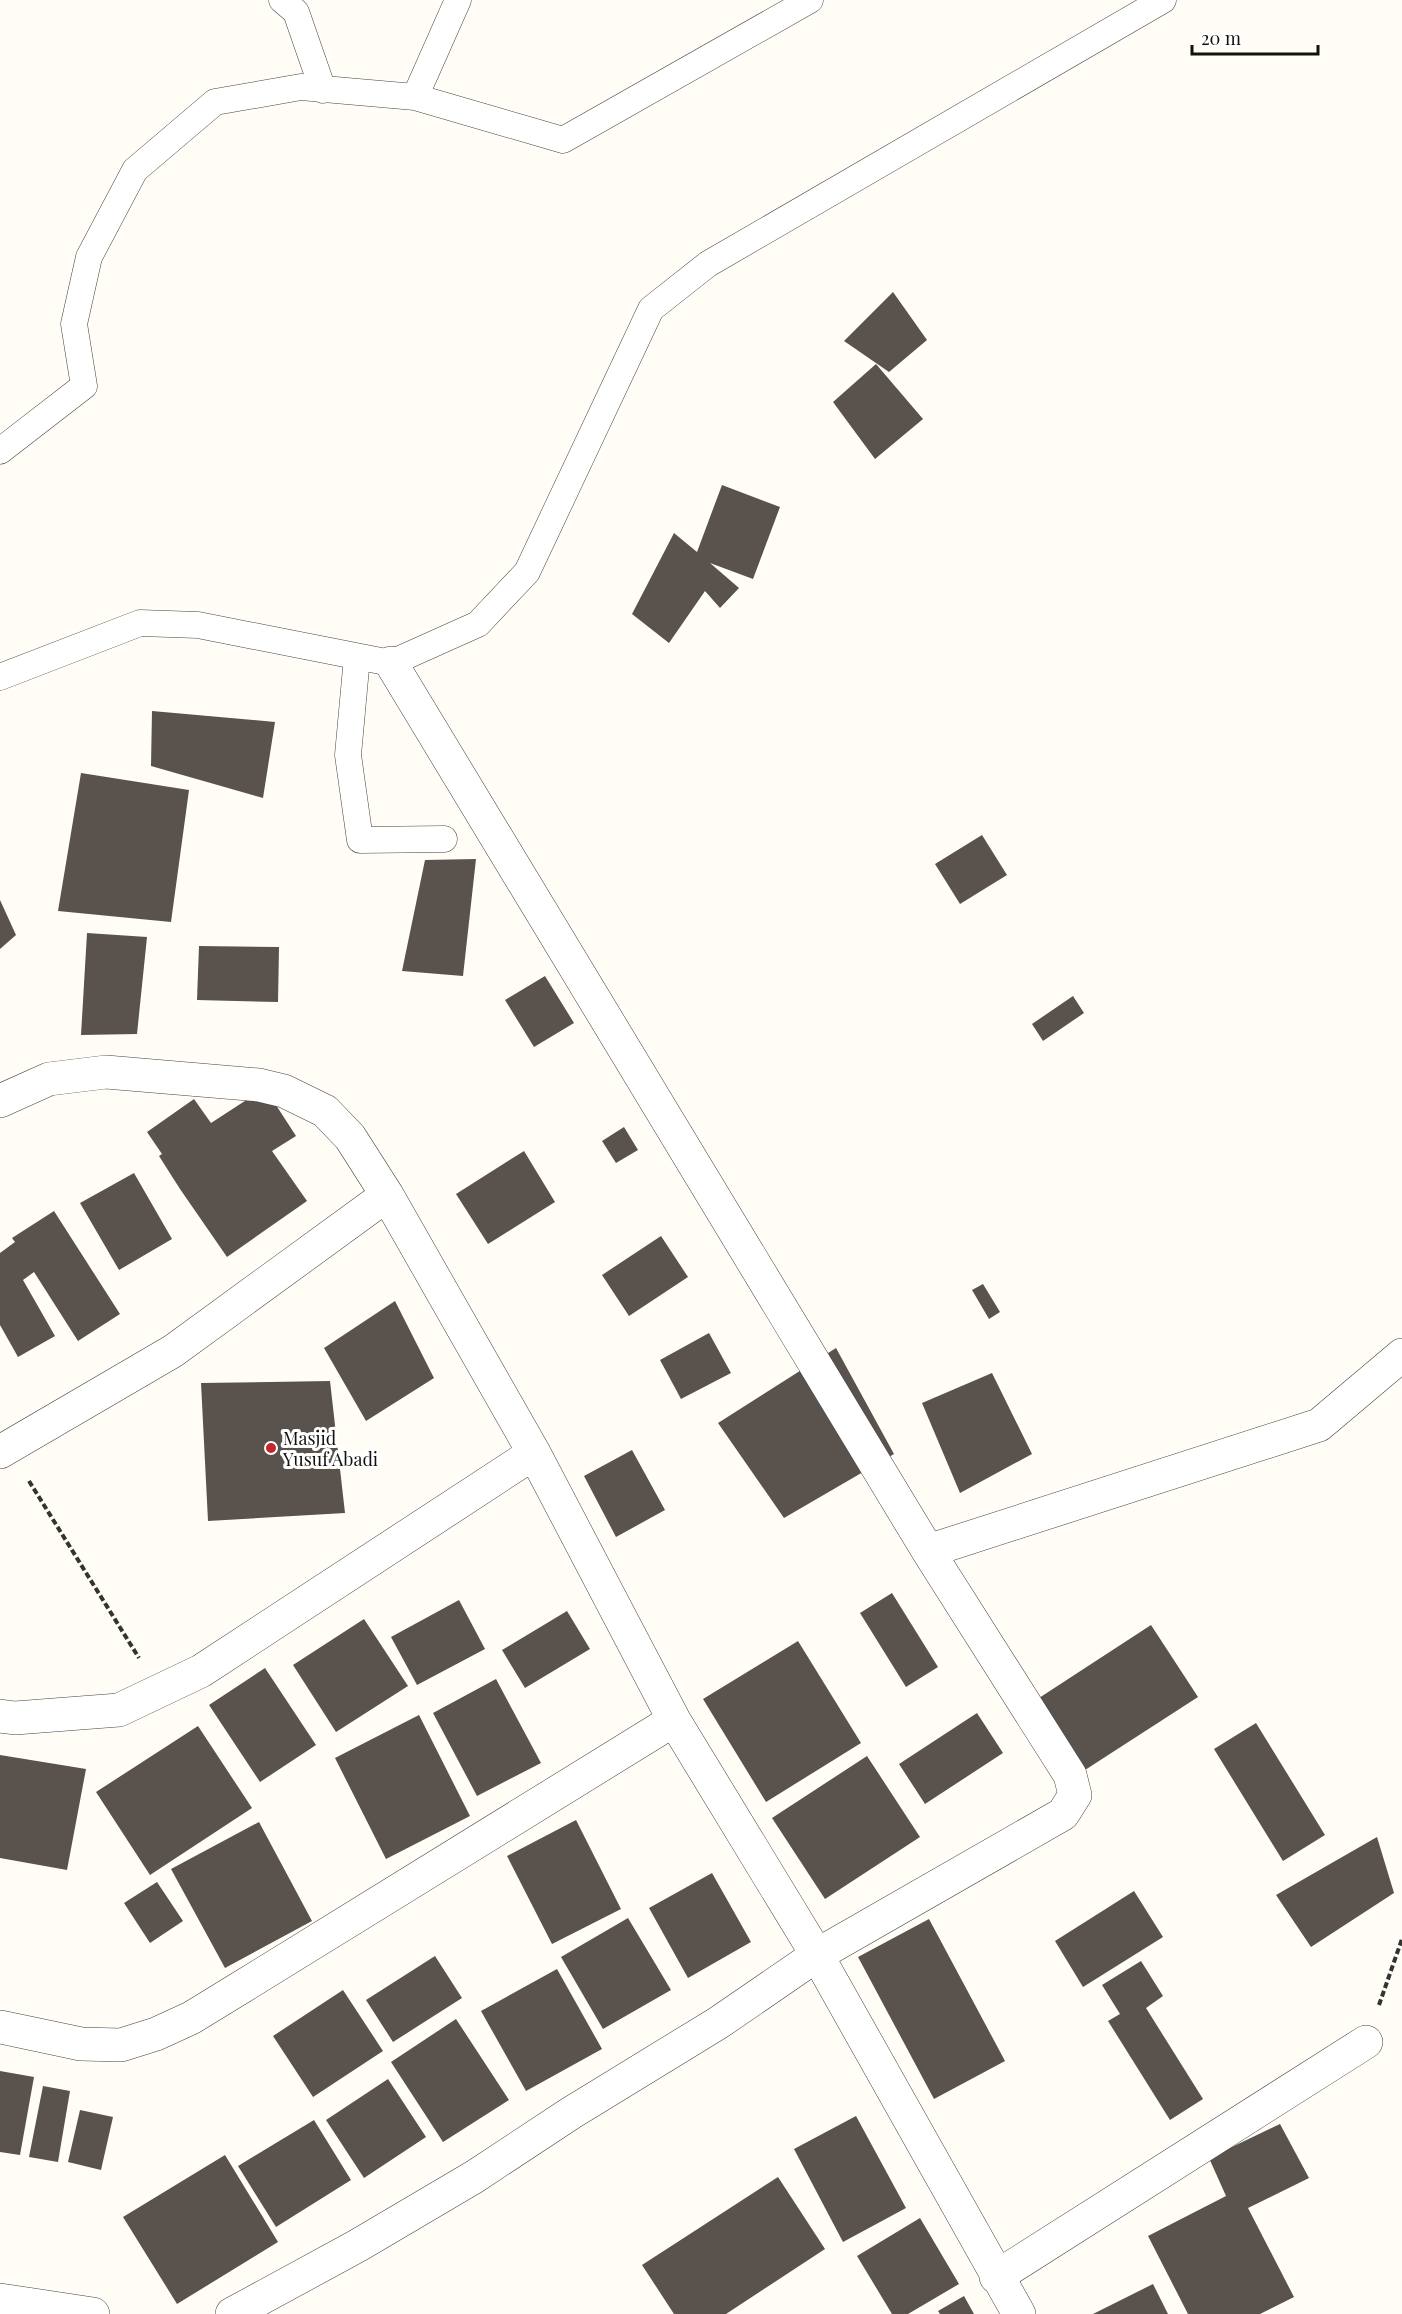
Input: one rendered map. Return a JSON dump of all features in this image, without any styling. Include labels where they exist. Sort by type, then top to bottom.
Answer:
[{"type":"street","points":[[232,2314],[357,2246],[474,2178],[571,2114],[718,2023],[817,1955],[1063,1814],[1075,1795],[1070,1774],[928,1551],[391,663]]},
{"type":"street","points":[[0,1101],[49,1079],[106,1072],[259,1085],[284,1091],[325,1111],[350,1137],[387,1195],[534,1453],[674,1720],[817,1955],[996,2277],[1019,2314]]},
{"type":"street","points":[[4,1449],[173,1351],[387,1195]]},
{"type":"street","points":[[928,1551],[1319,1425],[1402,1355]]},
{"type":"street","points":[[0,1716],[26,1717],[119,1710],[160,1692],[201,1671],[534,1453]]},
{"type":"street","points":[[0,2027],[81,2044],[121,2045],[156,2034],[191,2018],[674,1720]]},
{"type":"street","points":[[996,2277],[1366,2042]]},
{"type":"street","points":[[0,2300],[93,2314]]},
{"type":"lane","points":[[282,0],[296,12],[323,90]]},
{"type":"lane","points":[[415,97],[458,0]]},
{"type":"lane","points":[[0,451],[84,386],[74,324],[89,257],[135,170],[215,102],[301,87],[415,97],[563,140],[810,0]]},
{"type":"lane","points":[[0,677],[140,623],[198,625],[391,663],[478,624],[527,572],[651,309],[708,264],[1163,0]]},
{"type":"lane","points":[[357,657],[348,755],[360,840],[444,839]]},
{"type":"path","points":[[4,1449],[160,1692]]},
{"type":"path","points":[[1366,2042],[1402,1939]]},
{"type":"building","points":[[893,292],[927,340],[889,372],[844,341]]},
{"type":"building","points":[[876,364],[923,419],[875,459],[833,402]]},
{"type":"building","points":[[722,485],[780,507],[753,579],[710,563],[739,588],[720,608],[705,591],[669,643],[632,614],[674,533],[697,552]]},
{"type":"building","points":[[152,711],[275,722],[263,798],[151,766]]},
{"type":"building","points":[[81,773],[189,790],[171,922],[58,911]]},
{"type":"building","points":[[982,835],[1007,875],[960,904],[935,864]]},
{"type":"building","points":[[476,859],[463,976],[402,971],[425,860]]},
{"type":"building","points":[[0,900],[16,935],[0,949]]},
{"type":"building","points":[[87,933],[147,937],[137,1034],[81,1035]]},
{"type":"building","points":[[199,946],[279,947],[278,1002],[197,1000]]},
{"type":"building","points":[[545,976],[574,1023],[534,1047],[505,1000]]},
{"type":"building","points":[[1073,996],[1084,1013],[1043,1041],[1032,1024]]},
{"type":"building","points":[[265,1088],[296,1136],[272,1151],[307,1201],[227,1257],[180,1189],[159,1156],[162,1154],[147,1132],[194,1099],[211,1123]]},
{"type":"building","points":[[624,1127],[638,1150],[616,1163],[602,1141]]},
{"type":"building","points":[[524,1151],[555,1202],[488,1244],[456,1194]]},
{"type":"building","points":[[134,1173],[172,1239],[119,1270],[80,1203]]},
{"type":"building","points":[[54,1211],[120,1314],[78,1341],[34,1272],[23,1280],[55,1336],[18,1357],[0,1325],[0,1253],[15,1242],[12,1238]]},
{"type":"building","points":[[661,1236],[688,1277],[629,1316],[602,1275]]},
{"type":"building","points":[[983,1284],[1000,1312],[989,1319],[972,1290]]},
{"type":"building","points":[[395,1301],[434,1378],[366,1421],[324,1348]]},
{"type":"building","points":[[709,1333],[731,1373],[681,1399],[660,1360]]},
{"type":"building","points":[[836,1348],[894,1454],[784,1518],[718,1423]]},
{"type":"building","points":[[992,1373],[1032,1454],[960,1493],[922,1403]]},
{"type":"building","name":"Masjid Yusuf Abadi","points":[[330,1381],[345,1513],[208,1521],[201,1383]]},
{"type":"building","points":[[632,1450],[665,1510],[616,1537],[584,1476]]},
{"type":"building","points":[[892,1593],[938,1667],[906,1687],[860,1613]]},
{"type":"building","points":[[459,1600],[485,1649],[417,1685],[391,1637]]},
{"type":"building","points":[[567,1611],[590,1649],[525,1688],[502,1650]]},
{"type":"building","points":[[364,1619],[408,1686],[336,1732],[293,1665]]},
{"type":"building","points":[[1151,1625],[1198,1697],[1085,1770],[1039,1698]]},
{"type":"building","points":[[798,1641],[861,1743],[766,1802],[703,1699]]},
{"type":"building","points":[[265,1668],[316,1745],[260,1782],[209,1705]]},
{"type":"building","points":[[496,1679],[541,1763],[477,1796],[433,1713]]},
{"type":"building","points":[[977,1713],[1003,1753],[925,1804],[899,1764]]},
{"type":"building","points":[[419,1715],[470,1816],[386,1859],[335,1758]]},
{"type":"building","points":[[1256,1723],[1325,1835],[1283,1861],[1214,1749]]},
{"type":"building","points":[[198,1726],[252,1808],[150,1875],[96,1792]]},
{"type":"building","points":[[0,1755],[86,1769],[67,1870],[0,1858]]},
{"type":"building","points":[[867,1756],[920,1837],[825,1899],[772,1818]]},
{"type":"building","points":[[576,1820],[621,1909],[552,1944],[507,1856]]},
{"type":"building","points":[[259,1822],[312,1921],[225,1968],[171,1869]]},
{"type":"building","points":[[1377,1837],[1394,1893],[1311,1947],[1276,1895]]},
{"type":"building","points":[[712,1873],[751,1942],[688,1978],[649,1908]]},
{"type":"building","points":[[157,1882],[183,1921],[150,1943],[124,1903]]},
{"type":"building","points":[[1134,1891],[1163,1937],[1083,1987],[1055,1941]]},
{"type":"building","points":[[628,1918],[671,1990],[603,2029],[561,1957]]},
{"type":"building","points":[[929,1919],[1005,2061],[934,2099],[858,1957]]},
{"type":"building","points":[[435,1956],[462,1998],[393,2042],[366,2000]]},
{"type":"building","points":[[1141,1961],[1163,1996],[1146,2008],[1203,2099],[1170,2120],[1108,2021],[1120,2014],[1102,1985]]},
{"type":"building","points":[[557,1969],[602,2049],[526,2091],[481,2011]]},
{"type":"building","points":[[343,1990],[383,2051],[313,2097],[273,2036]]},
{"type":"building","points":[[456,2019],[509,2100],[443,2142],[391,2062]]},
{"type":"building","points":[[0,2071],[34,2077],[20,2155],[0,2152]]},
{"type":"building","points":[[388,2079],[426,2137],[364,2178],[326,2120]]},
{"type":"building","points":[[43,2086],[70,2091],[58,2162],[29,2157]]},
{"type":"building","points":[[80,2110],[113,2117],[101,2170],[68,2162]]},
{"type":"building","points":[[856,2116],[906,2208],[843,2242],[794,2149]]},
{"type":"building","points":[[314,2120],[351,2180],[276,2227],[238,2166]]},
{"type":"building","points":[[1280,2124],[1309,2178],[1248,2208],[1294,2297],[1260,2314],[1188,2314],[1148,2236],[1226,2196],[1209,2158]]},
{"type":"building","points":[[225,2155],[278,2242],[177,2304],[123,2217]]},
{"type":"building","points":[[778,2177],[825,2249],[726,2314],[674,2314],[642,2265]]},
{"type":"building","points":[[920,2218],[959,2284],[908,2314],[892,2314],[857,2256]]},
{"type":"building","points":[[1153,2284],[1168,2314],[1093,2314]]},
{"type":"building","points":[[964,2296],[974,2314],[940,2314],[938,2311]]},
{"type":"place","name":"Masjid Yusuf Abadi","points":[[271,1448]]}]
